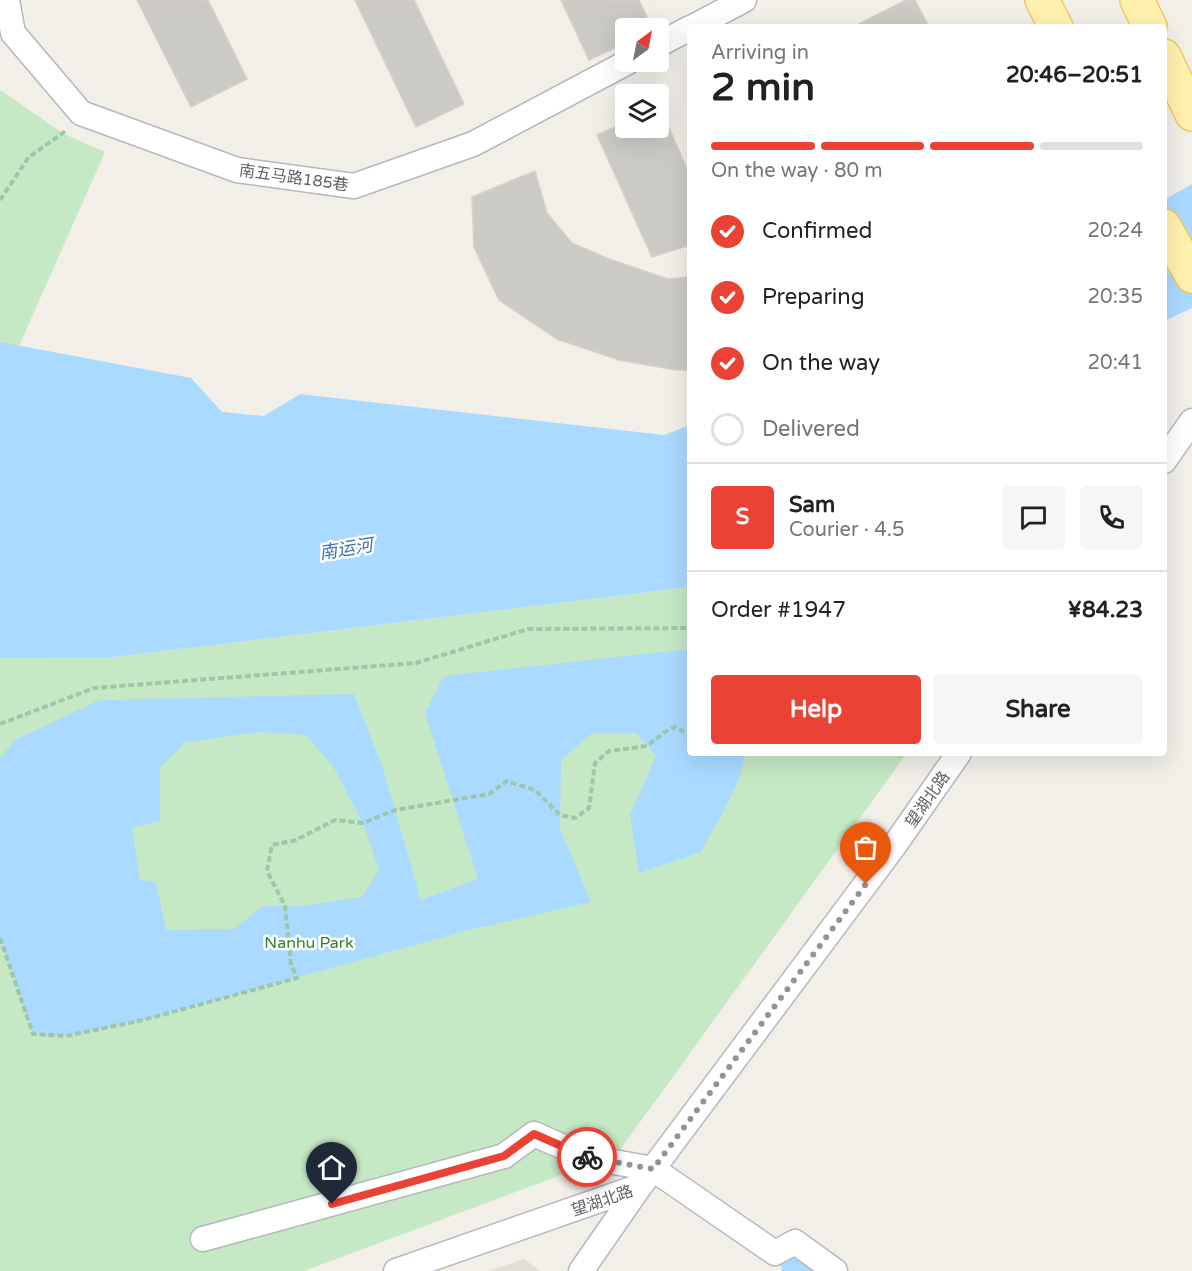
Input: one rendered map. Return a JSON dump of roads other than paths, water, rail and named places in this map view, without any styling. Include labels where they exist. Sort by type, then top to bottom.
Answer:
[{"type":"main road","points":[[1042,0],[1054,24]]},
{"type":"main road","points":[[1137,0],[1149,24]]},
{"type":"main road","points":[[1167,62],[1192,114]]},
{"type":"main road","points":[[1167,231],[1192,276]]},
{"type":"street","name":"南五马路185巷","points":[[7,0],[13,33],[81,113],[237,170],[354,186],[473,144],[615,69]]},
{"type":"street","points":[[699,24],[744,0]]},
{"type":"street","points":[[669,39],[687,30]]},
{"type":"street","points":[[1167,457],[1192,421]]},
{"type":"street","name":"望湖北路","points":[[396,1271],[647,1178],[887,855],[957,756]]},
{"type":"street","points":[[203,1239],[504,1156],[534,1134],[585,1156],[647,1178],[774,1262],[795,1242],[835,1271]]},
{"type":"street","points":[[581,1271],[647,1178]]},
{"type":"water","points":[[1192,184],[1192,308],[1167,320],[1167,198]]},
{"type":"water","name":"南运河","points":[[0,342],[191,378],[222,412],[264,416],[300,394],[664,435],[687,426],[687,587],[113,657],[0,658]]},
{"type":"water","points":[[687,649],[687,756],[744,756],[743,763],[735,789],[701,852],[639,873],[630,815],[656,756],[637,733],[591,734],[561,760],[560,829],[591,902],[469,930],[143,1020],[66,1036],[33,1034],[0,938],[0,758],[15,740],[100,700],[354,694],[384,772],[421,900],[478,879],[425,713],[444,676]],"holes":[[[259,732],[306,735],[334,768],[363,823],[379,870],[362,897],[300,906],[263,906],[234,929],[166,930],[156,882],[140,880],[132,828],[160,821],[160,767],[186,742]]]},
{"type":"water","points":[[791,1251],[823,1271],[782,1271],[781,1266]]},
{"type":"park label","name":"Nanhu Park","points":[[309,942]]}]
